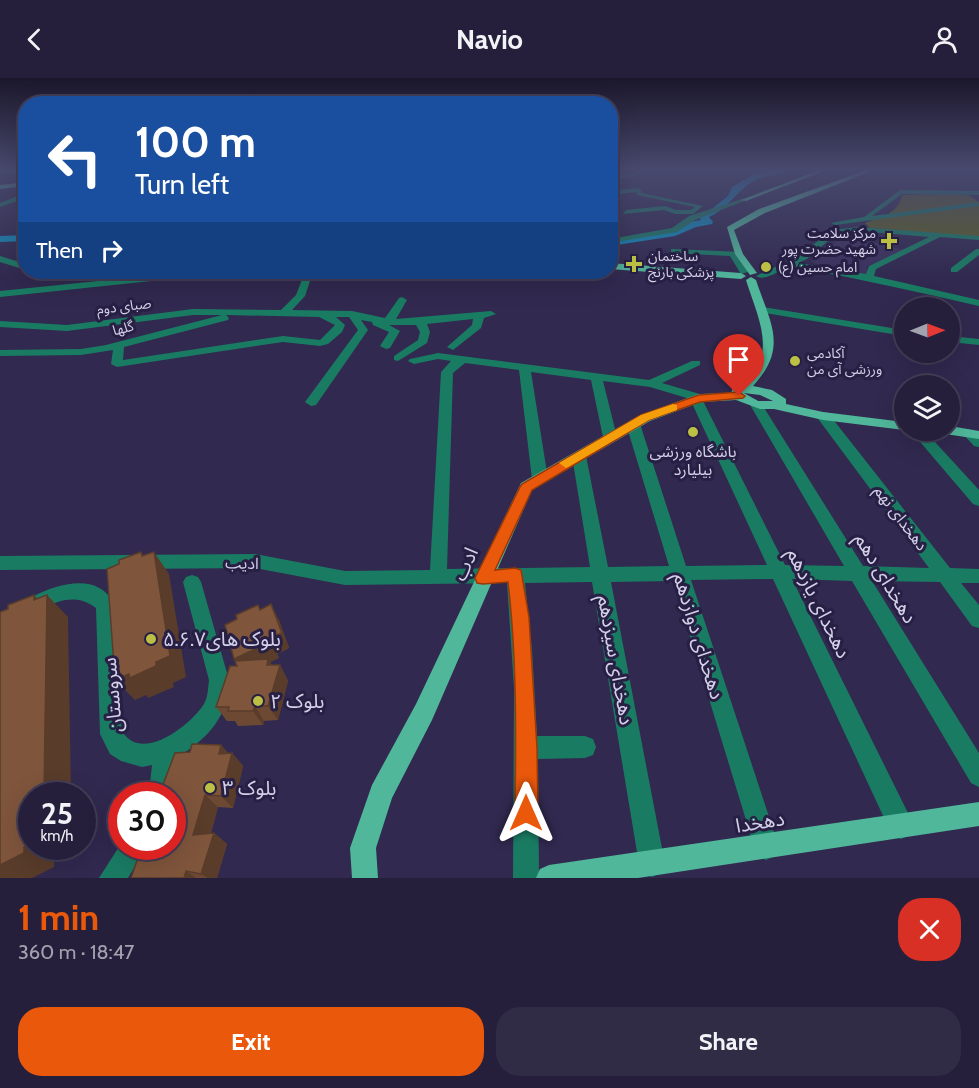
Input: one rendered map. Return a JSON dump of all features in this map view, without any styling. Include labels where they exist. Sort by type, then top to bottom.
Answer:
[{"type":"main road","points":[[735,254],[730,229],[741,221],[781,205]]},
{"type":"main road","points":[[618,267],[752,278],[769,326],[770,339],[761,371],[760,398]]},
{"type":"main road","points":[[760,398],[761,371]]},
{"type":"main road","name":"ادب","points":[[365,878],[363,848],[381,794],[424,712],[526,487],[633,424],[698,399],[760,398],[823,416]]},
{"type":"main road","points":[[823,416],[894,425]]},
{"type":"main road","points":[[960,433],[976,437]]},
{"type":"main road","name":"دهخدا","points":[[549,878],[979,814]]},
{"type":"street","points":[[618,240],[674,230],[700,206],[697,205]]},
{"type":"street","points":[[626,212],[665,208],[692,215],[726,205]]},
{"type":"street","points":[[867,230],[860,221],[882,205]]},
{"type":"street","points":[[834,232],[833,223],[967,205]]},
{"type":"street","points":[[674,250],[735,254],[752,278],[804,257],[834,232],[867,230],[979,238]]},
{"type":"street","points":[[869,278],[872,268],[941,234]]},
{"type":"street","points":[[618,235],[625,239]]},
{"type":"street","points":[[954,270],[979,251]]},
{"type":"street","points":[[0,259],[18,265]]},
{"type":"street","points":[[791,264],[869,278],[979,303]]},
{"type":"street","points":[[0,294],[146,279]]},
{"type":"street","points":[[283,314],[300,296],[306,279]]},
{"type":"street","points":[[390,321],[391,315],[402,300]]},
{"type":"street","points":[[762,310],[894,331]]},
{"type":"street","name":"صبای دوم","points":[[0,324],[67,328],[194,312],[250,313]]},
{"type":"street","points":[[250,313],[352,314],[395,331],[387,346]]},
{"type":"street","name":"گلها","points":[[0,353],[81,352],[250,313]]},
{"type":"street","points":[[311,402],[363,330],[352,314]]},
{"type":"street","points":[[371,321],[420,321],[485,314],[477,326],[453,347]]},
{"type":"street","points":[[118,344],[117,364],[283,339],[322,342],[340,326],[335,320],[321,315]]},
{"type":"street","points":[[398,358],[423,341],[424,332],[420,321]]},
{"type":"street","points":[[960,340],[979,342]]},
{"type":"street","points":[[414,361],[438,356],[651,384],[698,399]]},
{"type":"street","points":[[438,578],[447,372],[456,362],[464,359]]},
{"type":"street","points":[[651,384],[696,363]]},
{"type":"street","points":[[525,368],[540,479]]},
{"type":"street","points":[[596,377],[610,437]]},
{"type":"street","name":"دهخدای دهم","points":[[760,398],[857,573],[979,775]]},
{"type":"street","name":"دهخدای یازدهم","points":[[698,399],[778,572],[901,826]]},
{"type":"street","name":"دهخدای نهم","points":[[823,416],[979,620]]},
{"type":"street","name":"دهخدای دوازدهم","points":[[633,424],[766,847]]},
{"type":"street","points":[[926,441],[979,500]]},
{"type":"street","name":"دهخدای سیزدهم","points":[[579,456],[652,864]]},
{"type":"street","name":"ادیب","points":[[0,563],[255,561],[345,578],[483,578],[515,575],[778,572],[979,576]]},
{"type":"street","points":[[515,575],[521,617],[526,748],[526,878]]},
{"type":"street","name":"سروستان","points":[[0,634],[15,617],[51,596],[85,591],[97,595],[105,604],[111,734],[118,746],[131,753],[147,755],[166,750],[185,740],[201,727],[212,711],[218,694],[219,680],[192,582]]},
{"type":"street","points":[[526,748],[585,747]]},
{"type":"street","points":[[162,782],[166,750]]},
{"type":"street","points":[[112,878],[124,860]]},
{"type":"shaded area","points":[[844,235],[904,250],[867,266],[867,277],[811,262]]},
{"type":"green space","points":[[979,205],[979,237],[870,228],[865,223],[883,217],[897,206]]},
{"type":"building","points":[[141,552],[142,556],[154,552],[170,656],[156,662],[156,666],[130,678],[129,674],[115,680],[107,569],[119,564],[119,560]]},
{"type":"building","points":[[34,595],[34,600],[47,595],[44,782],[18,782],[18,856],[0,865],[0,612],[8,609],[8,605]]},
{"type":"building","points":[[271,604],[282,633],[269,638],[270,642],[234,659],[225,625],[237,619],[236,615],[258,605],[260,610]]},
{"type":"building","points":[[268,659],[267,665],[280,665],[268,706],[255,706],[253,711],[228,711],[229,707],[216,707],[230,666],[237,666],[235,661]]},
{"type":"building","points":[[192,744],[221,745],[219,754],[232,753],[221,796],[205,795],[193,835],[214,833],[201,874],[186,871],[184,878],[131,878],[137,860],[186,860],[186,782],[164,782],[175,753],[190,752]]},
{"type":"waterway","points":[[718,208],[721,205]]},
{"type":"waterway","points":[[618,242],[675,233],[693,224],[708,222],[703,216],[714,211]]},
{"type":"waterway","points":[[0,239],[18,238]]},
{"type":"slow traffic","points":[[566,463],[645,418],[673,407]]},
{"type":"place","name":"مرکز سلامت شهید حضرت پور","points":[[889,241]]},
{"type":"place","name":"ساختمان پزشکی بارنج","points":[[634,264]]},
{"type":"place","name":"امام حسین (ع)","points":[[766,267]]},
{"type":"place","name":"آکادمی ورزشی آی من","points":[[795,361]]},
{"type":"place","name":"باشگاه ورزشی بیلیارد","points":[[693,432]]},
{"type":"place","name":"بلوک های۵.۶.۷","points":[[151,639]]},
{"type":"place","name":"بلوک ۲","points":[[258,701]]},
{"type":"place","name":"بلوک ۳","points":[[210,788]]},
{"type":"route","points":[[526,813],[521,617],[515,575],[483,578],[526,487],[645,418],[699,398],[739,396]]}]
